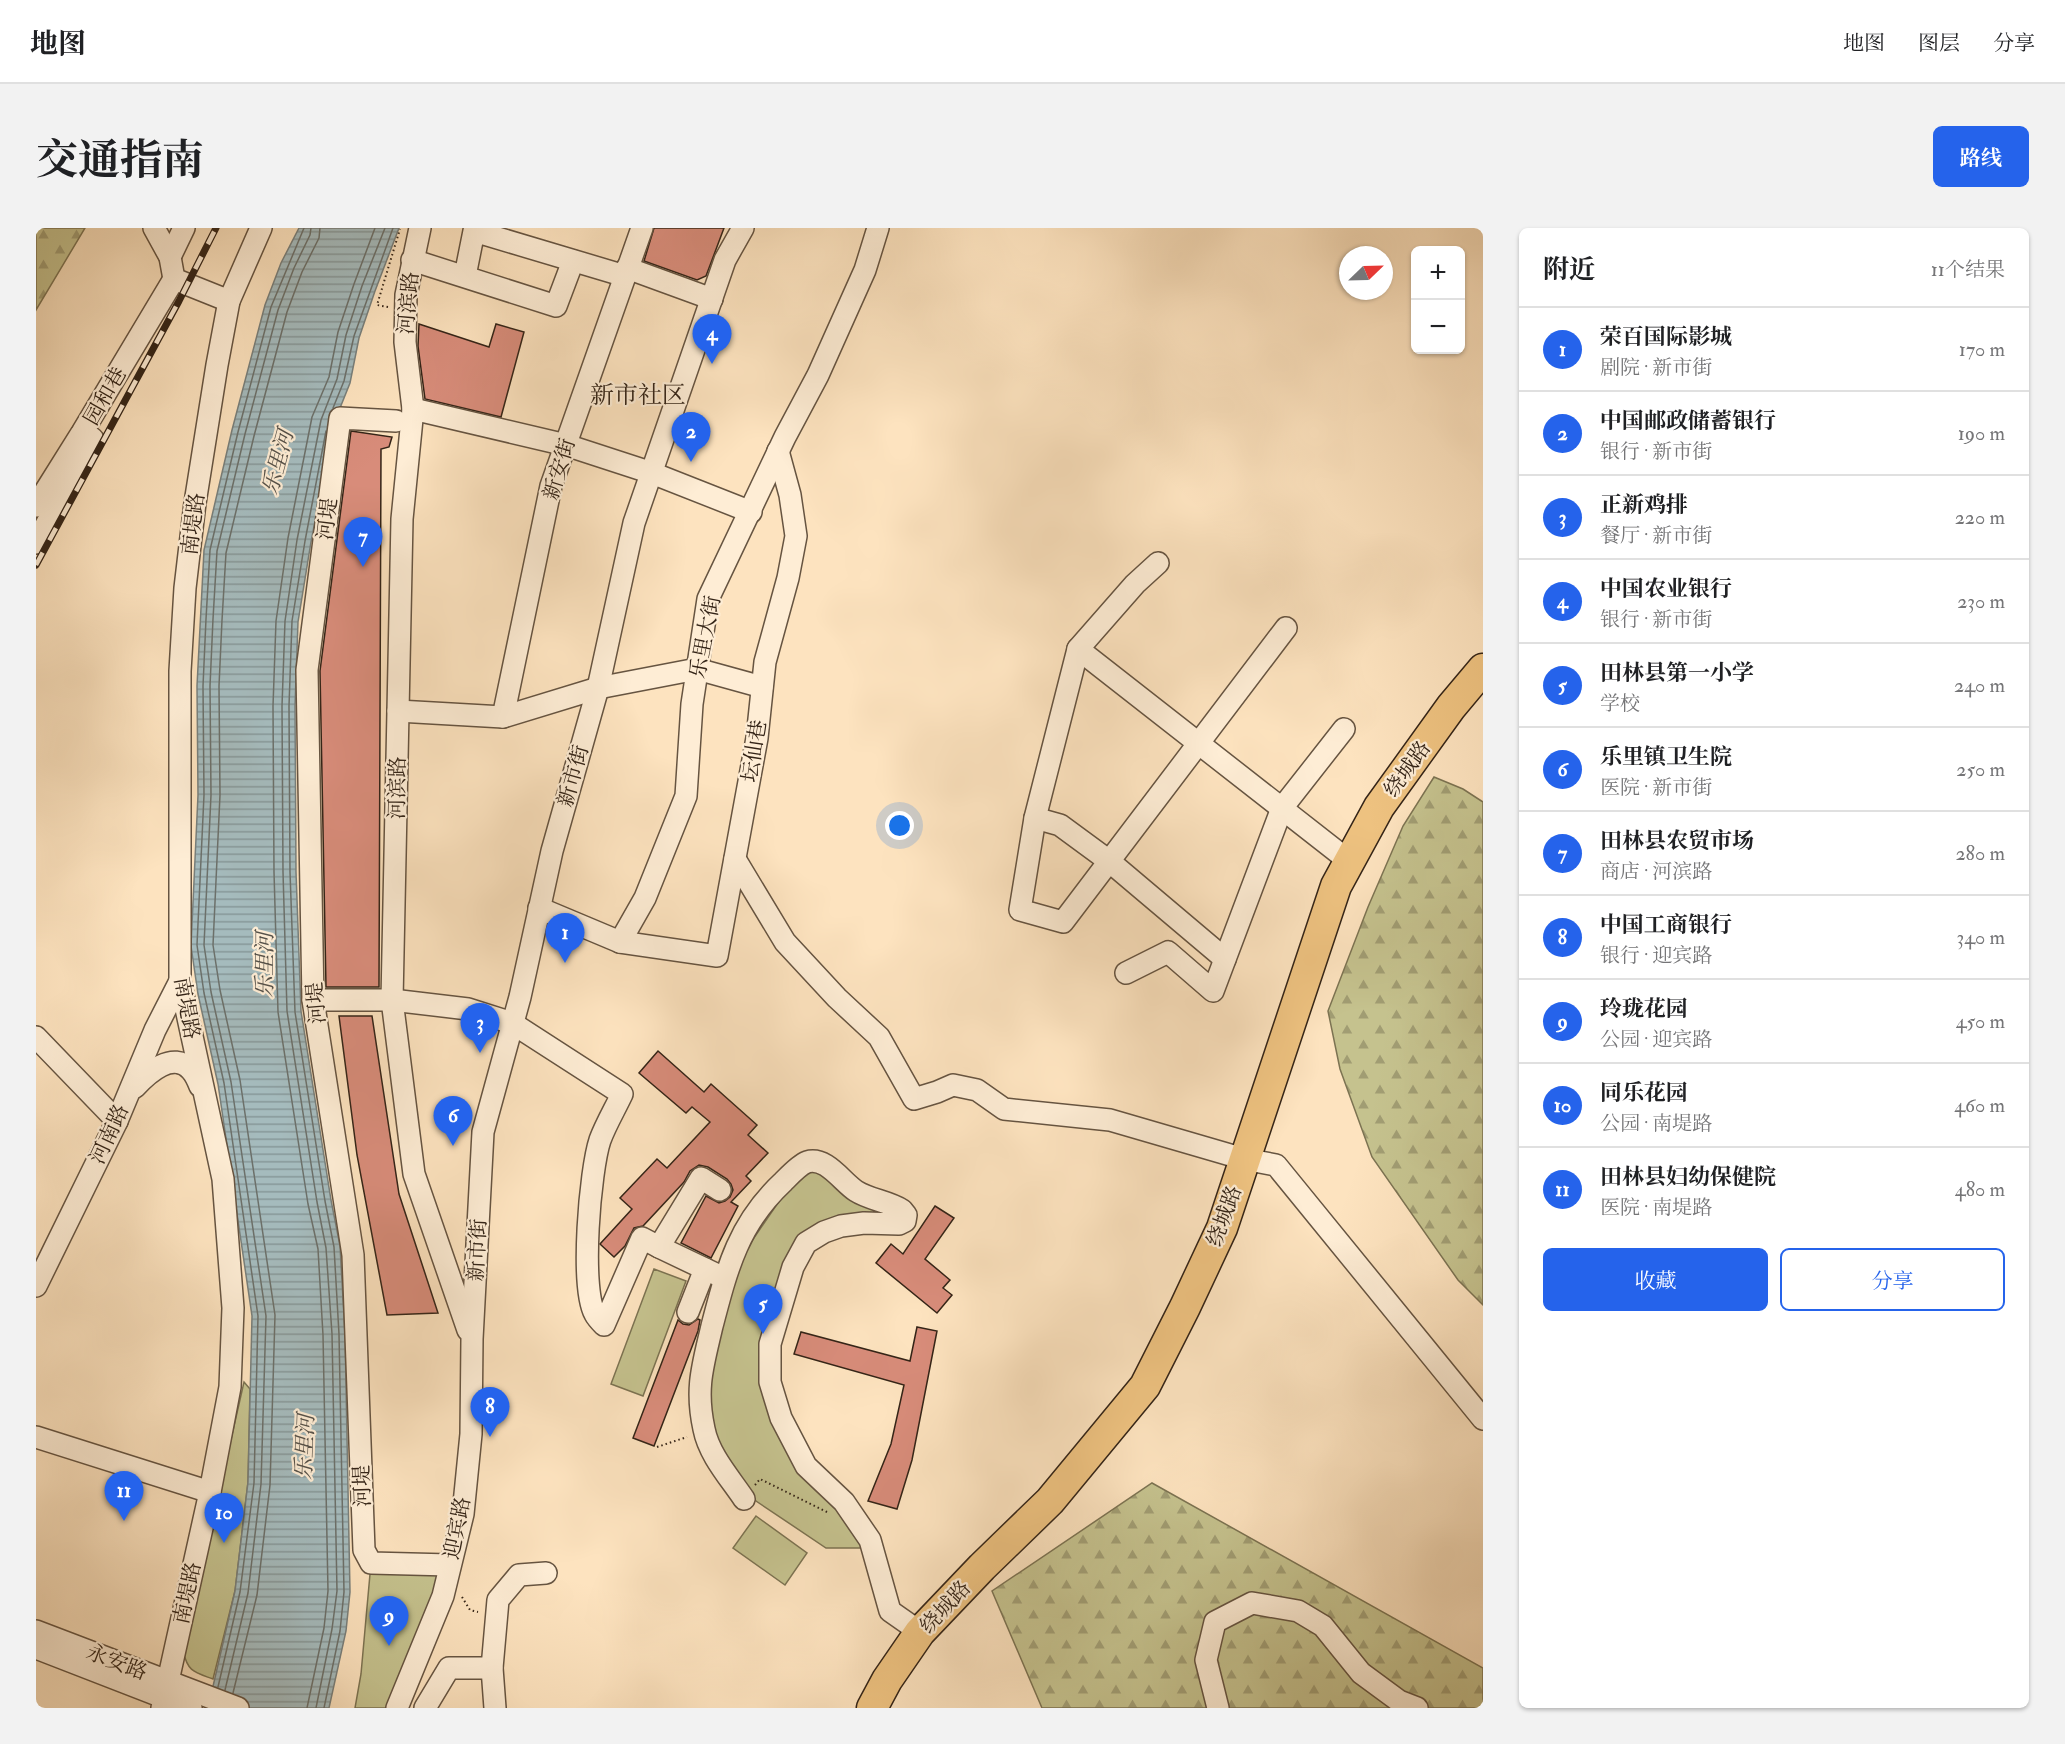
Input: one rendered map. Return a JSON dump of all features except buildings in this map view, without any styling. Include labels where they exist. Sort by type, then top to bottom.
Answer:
[{"type":"highway","name":"绕城路","points":[[872,1708],[887,1680],[920,1632],[1050,1501],[1145,1386],[1222,1228],[1336,886],[1379,807],[1451,707],[1483,669]]},
{"type":"street","points":[[154,228],[170,257],[174,279],[229,301]]},
{"type":"street","points":[[170,257],[184,228]]},
{"type":"street","name":"南堤路","points":[[165,1696],[210,1492],[230,1387],[233,1308],[223,1179],[180,981],[180,671],[185,588],[195,503],[229,301],[261,228]]},
{"type":"street","name":"河滨路","points":[[420,228],[405,295],[405,415],[392,1000],[414,1174],[472,1339]]},
{"type":"street","name":"新安街","points":[[503,717],[551,486],[642,228]]},
{"type":"street","name":"新市街","points":[[472,1339],[483,1132],[512,1023],[552,851],[598,688],[634,523],[725,260],[743,228]]},
{"type":"street","name":"乐里大街","points":[[620,942],[645,898],[686,796],[692,704],[708,599],[778,451],[818,375],[865,270],[878,228]]},
{"type":"street","points":[[465,276],[474,231],[573,261],[626,272],[712,299]]},
{"type":"street","points":[[412,260],[556,306],[573,261]]},
{"type":"street","name":"园和巷","points":[[36,543],[93,439],[83,431],[174,279]]},
{"type":"street","points":[[405,415],[566,445],[652,473],[751,512]]},
{"type":"street","name":"河堤","points":[[405,415],[340,418],[307,670],[313,1000],[353,1255],[364,1550],[371,1563],[449,1569]]},
{"type":"street","points":[[36,506],[83,431]]},
{"type":"street","name":"坛仙巷","points":[[620,942],[717,956],[757,738],[765,662],[788,578],[796,536],[790,495],[778,451]]},
{"type":"street","points":[[1158,563],[1135,584],[1078,649],[1035,818],[1020,910],[1063,922],[1286,628]]},
{"type":"street","points":[[1078,649],[1350,861]]},
{"type":"street","points":[[398,711],[503,717],[598,688],[697,669],[762,687]]},
{"type":"street","points":[[1126,973],[1168,952],[1213,991],[1282,808],[1344,729]]},
{"type":"street","points":[[1035,818],[1060,825],[1109,861],[1225,959]]},
{"type":"street","points":[[735,859],[785,942],[837,998],[879,1037],[914,1099],[952,1085],[977,1090],[1004,1108],[1110,1120],[1244,1160],[1275,1165],[1483,1419]]},
{"type":"street","points":[[539,909],[620,942]]},
{"type":"street","name":"河南路","points":[[36,1286],[117,1121],[155,1030],[180,981]]},
{"type":"street","points":[[313,1000],[392,1000],[468,1009],[512,1023],[622,1094],[600,1140],[593,1176],[587,1236],[589,1286],[594,1314],[604,1325],[642,1238],[715,1273]]},
{"type":"street","points":[[36,1037],[117,1121]]},
{"type":"street","points":[[127,1097],[148,1073],[162,1064],[180,1063],[192,1070],[205,1095]]},
{"type":"street","points":[[688,1312],[757,1210],[780,1185],[807,1162],[821,1162],[857,1192],[896,1207],[906,1215],[905,1221],[899,1224],[864,1223],[841,1226],[824,1232],[806,1243],[793,1267],[770,1344],[770,1382],[781,1418],[806,1466],[844,1502],[870,1540],[890,1611],[920,1632]]},
{"type":"street","points":[[659,1247],[701,1178],[720,1190]]},
{"type":"street","points":[[715,1273],[700,1372],[700,1401],[704,1431],[719,1462],[744,1499]]},
{"type":"street","points":[[452,1282],[459,1292],[467,1297],[472,1293],[475,1283]]},
{"type":"street","name":"迎宾路","points":[[397,1708],[443,1596],[463,1514],[471,1434],[472,1339]]},
{"type":"street","points":[[36,1437],[210,1492]]},
{"type":"street","points":[[495,1708],[492,1668],[498,1600],[519,1575],[546,1573]]},
{"type":"street","points":[[1218,1708],[1206,1660],[1215,1622],[1252,1603],[1298,1611],[1323,1626],[1361,1673],[1399,1701],[1417,1708]]},
{"type":"street","name":"永安路","points":[[38,1644],[165,1696],[238,1708]]},
{"type":"street","points":[[425,1708],[449,1668],[492,1668]]},
{"type":"path","points":[[401,228],[378,305],[405,310]]},
{"type":"path","points":[[657,1447],[704,1431]]},
{"type":"path","points":[[744,1499],[760,1479],[832,1515]]},
{"type":"path","points":[[449,1569],[470,1611],[497,1614]]},
{"type":"green space","points":[[36,228],[85,228],[36,310]]},
{"type":"green space","points":[[1434,777],[1463,789],[1483,802],[1483,1305],[1458,1280],[1372,1157],[1340,1069],[1328,1011],[1368,907],[1403,826]]},
{"type":"green space","points":[[808,1172],[819,1172],[889,1216],[822,1228],[768,1314],[759,1358],[771,1405],[844,1509],[865,1548],[826,1548],[756,1501],[730,1467],[717,1444],[706,1410],[706,1374],[745,1251],[795,1178]]},
{"type":"green space","points":[[654,1269],[686,1281],[643,1396],[611,1384]]},
{"type":"green space","points":[[244,1382],[250,1389],[248,1482],[235,1591],[213,1679],[193,1670],[187,1663],[183,1651]]},
{"type":"green space","points":[[1152,1483],[1483,1668],[1483,1708],[1042,1708],[992,1591]]},
{"type":"green space","points":[[756,1516],[807,1553],[785,1585],[733,1548]]},
{"type":"green space","points":[[371,1563],[444,1565],[387,1708],[355,1708],[361,1674]]},
{"type":"water","name":"乐里河","points":[[299,228],[399,228],[359,338],[350,383],[334,423],[298,622],[295,706],[296,872],[301,1011],[340,1246],[345,1334],[350,1592],[346,1631],[329,1708],[208,1708],[235,1591],[248,1482],[252,1316],[218,1084],[198,994],[191,946],[198,795],[197,686],[204,550],[232,430],[265,305],[281,263]]},
{"type":"railway","points":[[36,565],[216,228]]},
{"type":"place","name":"中国农业银行","points":[[712,364]]},
{"type":"place","name":"中国邮政储蓄银行","points":[[691,462]]},
{"type":"place","name":"田林县农贸市场","points":[[363,567]]},
{"type":"place","name":"荣百国际影城","points":[[565,963]]},
{"type":"place","name":"正新鸡排","points":[[480,1053]]},
{"type":"place","name":"乐里镇卫生院","points":[[453,1146]]},
{"type":"place","name":"田林县第一小学","points":[[763,1334]]},
{"type":"place","name":"中国工商银行","points":[[490,1437]]},
{"type":"place","name":"田林县妇幼保健院","points":[[124,1521]]},
{"type":"place","name":"同乐花园","points":[[224,1543]]},
{"type":"place","name":"玲珑花园","points":[[389,1646]]},
{"type":"district","name":"新市社区","points":[[638,395]]}]
